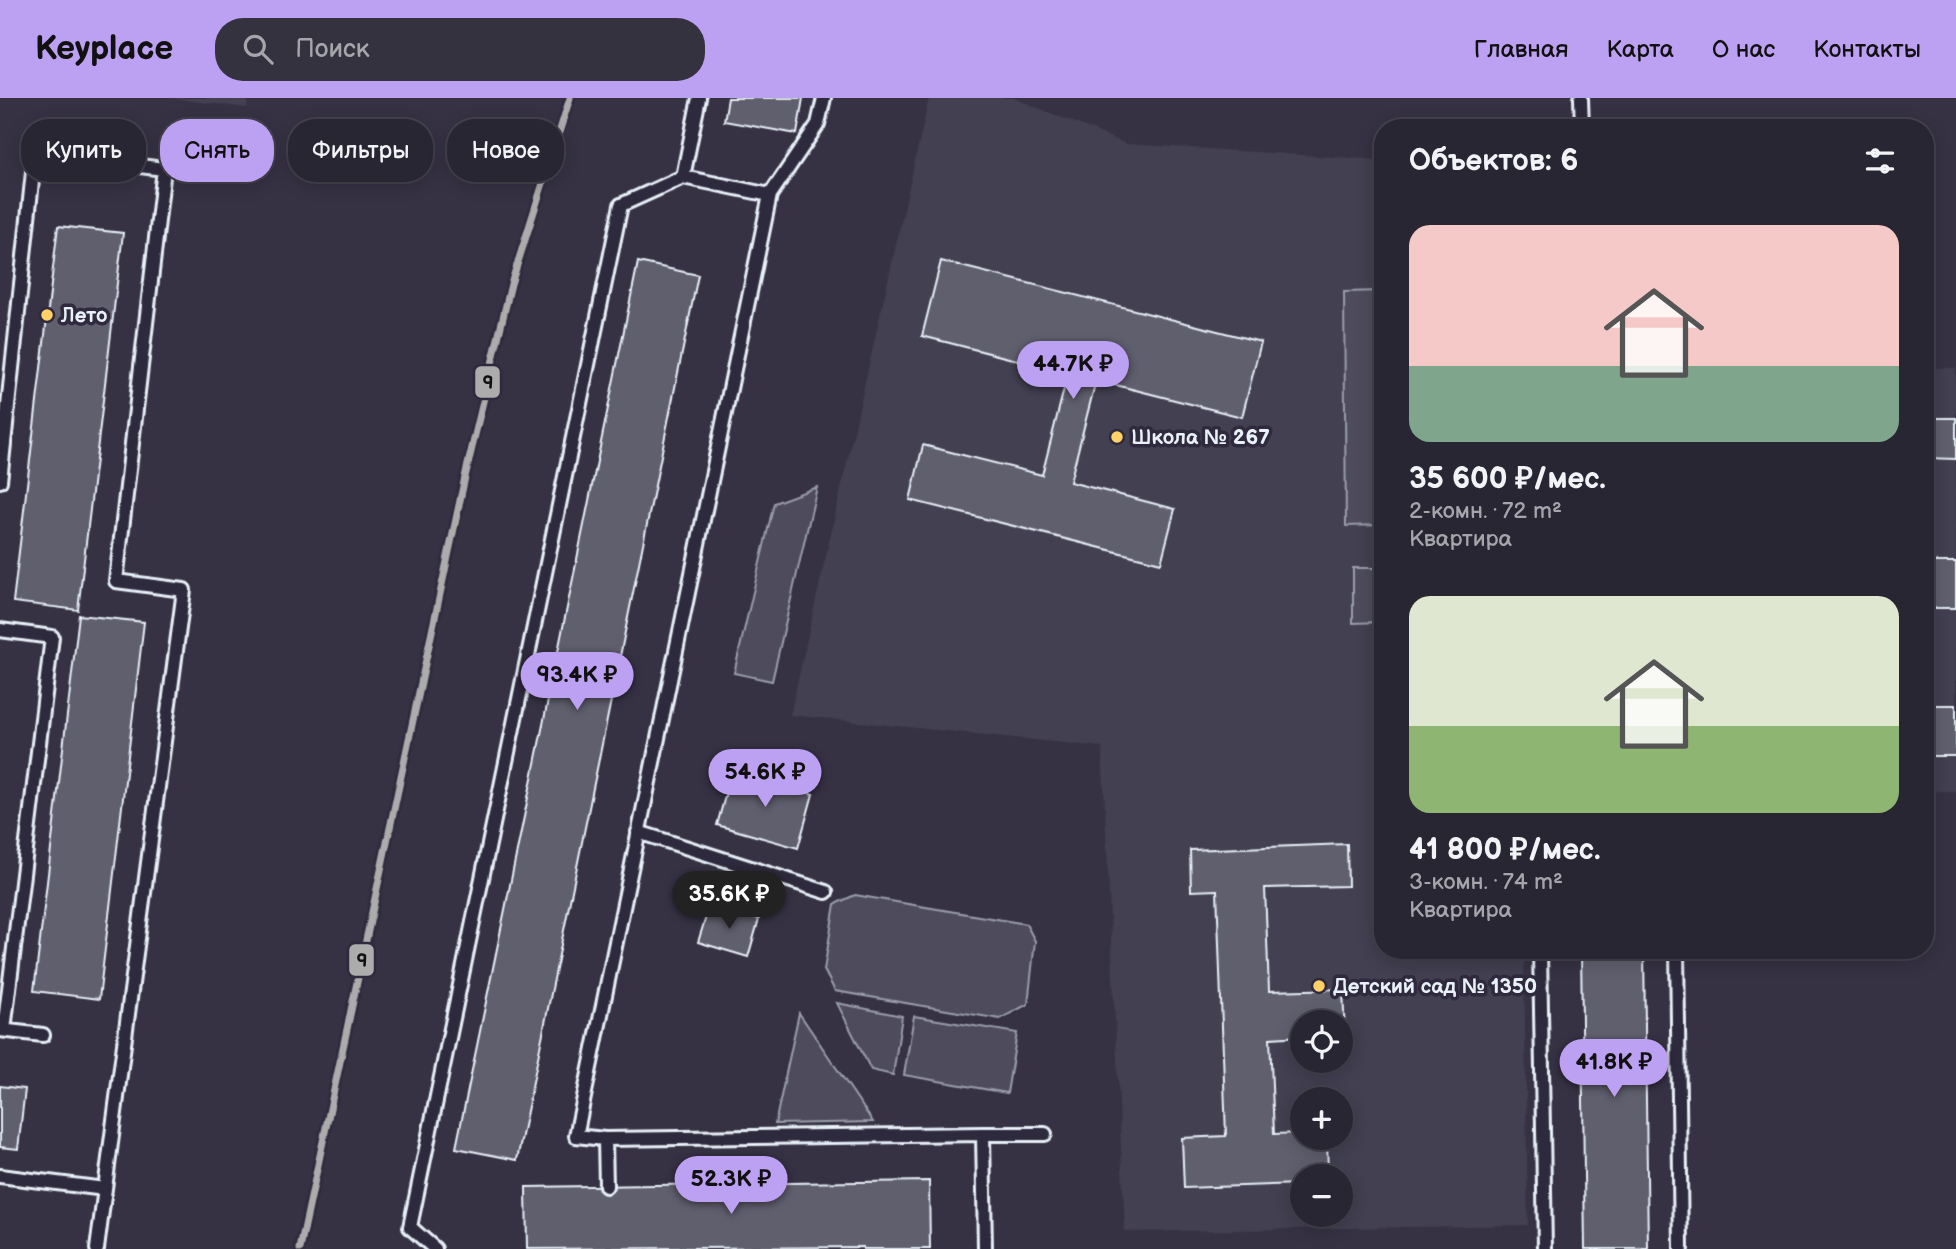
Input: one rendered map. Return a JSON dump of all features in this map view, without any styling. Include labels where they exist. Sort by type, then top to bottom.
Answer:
[{"type":"lane","points":[[683,177],[699,98]]},
{"type":"lane","points":[[824,98],[818,124],[769,195],[576,1136],[605,1139],[1045,1134]]},
{"type":"lane","points":[[1581,98],[1582,119]]},
{"type":"lane","points":[[0,481],[35,153],[164,169],[116,581],[184,590],[97,1249]]},
{"type":"lane","points":[[435,1249],[410,1227],[621,205],[683,177],[769,195]]},
{"type":"lane","points":[[0,630],[52,637],[2,1030],[43,1035]]},
{"type":"lane","points":[[638,832],[826,892]]},
{"type":"lane","points":[[1540,959],[1545,1249]]},
{"type":"lane","points":[[1677,959],[1681,1249]]},
{"type":"lane","points":[[983,1134],[985,1249]]},
{"type":"lane","points":[[605,1139],[606,1186]]},
{"type":"lane","points":[[0,1176],[105,1189]]},
{"type":"shaded area","points":[[170,98],[248,98],[247,108]]},
{"type":"shaded area","name":"Школа № 267","points":[[929,98],[1014,98],[1127,144],[1374,159],[1374,959],[1524,959],[1528,1225],[1125,1232],[1102,747],[790,715]]},
{"type":"shaded area","points":[[1374,291],[1374,525],[1346,526],[1344,292]]},
{"type":"shaded area","points":[[1934,368],[1956,368],[1956,791],[1934,791]]},
{"type":"shaded area","points":[[817,487],[772,681],[734,673],[774,503]]},
{"type":"shaded area","points":[[1353,568],[1374,568],[1374,622],[1353,623]]},
{"type":"shaded area","points":[[855,895],[1026,924],[1035,941],[1028,1004],[1000,1019],[835,991],[824,970],[835,904]]},
{"type":"shaded area","points":[[837,1003],[902,1016],[893,1075],[871,1070]]},
{"type":"shaded area","points":[[799,1013],[873,1122],[775,1124]]},
{"type":"shaded area","points":[[914,1016],[1017,1033],[1007,1093],[904,1075]]},
{"type":"building","points":[[728,98],[803,98],[797,134],[724,121]]},
{"type":"building","points":[[58,226],[123,233],[78,610],[13,602]]},
{"type":"building","points":[[941,261],[1261,342],[1242,417],[1096,380],[1070,482],[1175,509],[1161,563],[910,500],[923,445],[1042,475],[1068,373],[922,336]]},
{"type":"building","points":[[638,262],[698,275],[517,1160],[456,1148]]},
{"type":"building","points":[[1934,418],[1956,418],[1956,459],[1934,458]]},
{"type":"building","points":[[1934,562],[1956,562],[1956,608],[1934,608]]},
{"type":"building","points":[[79,615],[144,622],[99,999],[34,991]]},
{"type":"building","points":[[1934,705],[1956,705],[1956,756],[1934,756]]},
{"type":"building","points":[[732,771],[813,794],[798,848],[717,825]]},
{"type":"building","points":[[1347,844],[1348,886],[1265,888],[1269,991],[1343,989],[1344,1010],[1290,1010],[1290,1037],[1270,1038],[1274,1134],[1290,1133],[1290,1150],[1327,1150],[1328,1164],[1290,1164],[1290,1184],[1184,1188],[1182,1138],[1226,1136],[1217,890],[1191,891],[1190,850]]},
{"type":"building","points":[[710,904],[759,919],[748,957],[698,942]]},
{"type":"building","points":[[1581,959],[1644,959],[1648,1249],[1585,1249]]},
{"type":"building","points":[[0,1086],[25,1089],[18,1149],[0,1147]]},
{"type":"building","points":[[929,1181],[930,1249],[527,1249],[526,1187]]},
{"type":"transit line","name":"9","points":[[300,1249],[465,477],[511,284],[570,98]]},
{"type":"place","name":"Лето","points":[[47,315]]},
{"type":"place","name":"Школа № 267","points":[[1117,437]]},
{"type":"place","name":"Детский сад № 1350","points":[[1319,986]]}]
